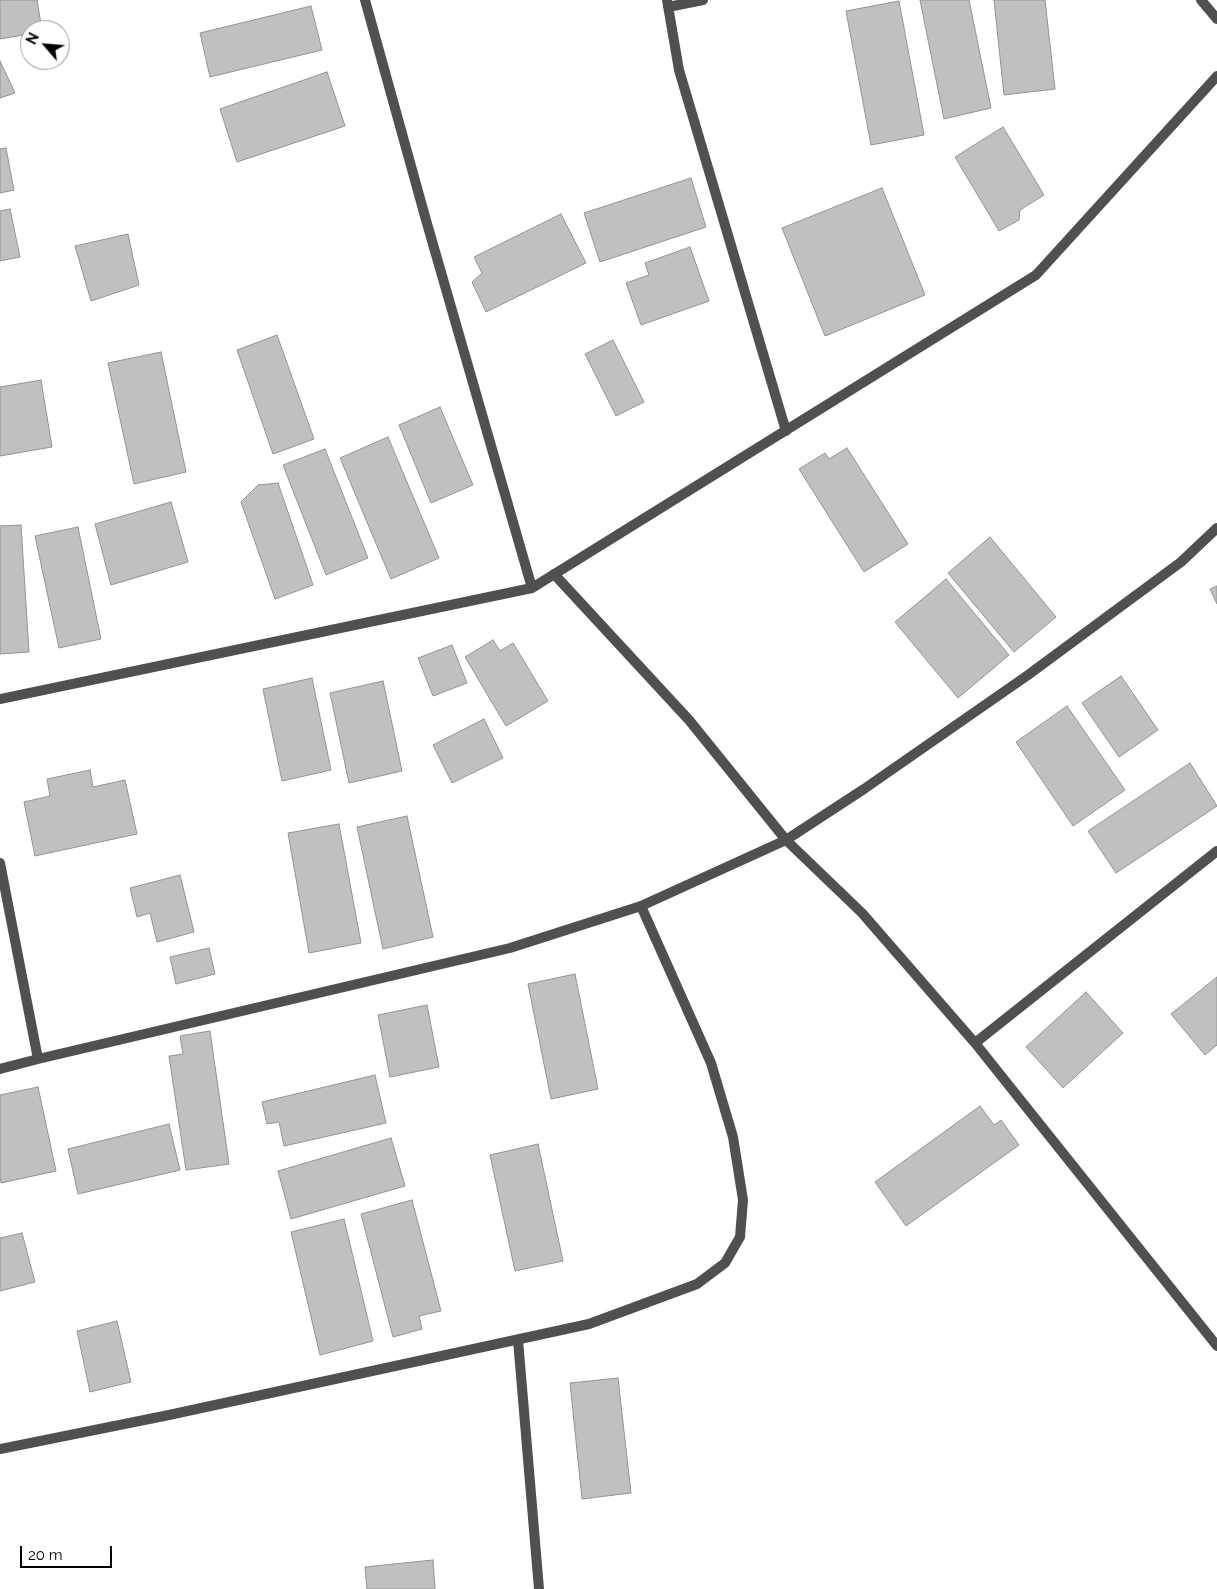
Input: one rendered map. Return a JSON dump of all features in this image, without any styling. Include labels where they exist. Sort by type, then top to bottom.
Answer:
[{"type":"street","points":[[365,0],[532,588]]},
{"type":"street","points":[[703,0],[668,3],[679,70],[786,430]]},
{"type":"street","points":[[1201,0],[1217,19]]},
{"type":"street","points":[[0,698],[532,588],[1036,275],[1217,76]]},
{"type":"street","points":[[0,1070],[38,1059],[510,948],[641,906],[786,840],[872,784],[1028,675],[1181,562],[1217,528]]},
{"type":"street","points":[[554,574],[689,720],[786,840],[862,913],[975,1043],[1217,1346]]},
{"type":"street","points":[[975,1043],[1217,851]]},
{"type":"street","points":[[0,863],[38,1059]]},
{"type":"street","points":[[0,1449],[169,1415],[589,1324],[697,1284],[725,1263],[740,1237],[743,1200],[733,1136],[711,1063],[641,906]]},
{"type":"street","points":[[518,1340],[539,1589]]},
{"type":"building","points":[[0,0],[37,0],[40,20],[20,20],[20,36],[0,39]]},
{"type":"building","points":[[920,0],[969,0],[991,108],[944,119]]},
{"type":"building","points":[[994,0],[1045,0],[1055,89],[1004,95]]},
{"type":"building","points":[[899,1],[924,135],[871,145],[846,11]]},
{"type":"building","points":[[311,6],[322,50],[210,77],[200,33]]},
{"type":"building","points":[[0,61],[15,93],[0,98]]},
{"type":"building","points":[[327,72],[345,126],[237,162],[220,109]]},
{"type":"building","points":[[1003,127],[1044,195],[1020,210],[1019,220],[999,231],[955,157]]},
{"type":"building","points":[[6,148],[14,190],[0,193],[0,149]]},
{"type":"building","points":[[691,178],[706,227],[600,262],[584,213]]},
{"type":"building","points":[[882,188],[925,295],[825,336],[782,228]]},
{"type":"building","points":[[10,209],[20,257],[0,261],[0,211]]},
{"type":"building","points":[[561,214],[586,263],[486,312],[472,282],[482,273],[474,257]]},
{"type":"building","points":[[128,234],[139,285],[91,301],[75,246]]},
{"type":"building","points":[[690,247],[709,301],[641,325],[626,283],[649,275],[645,263]]},
{"type":"building","points":[[277,335],[314,439],[273,454],[237,350]]},
{"type":"building","points":[[613,340],[644,402],[616,416],[585,354]]},
{"type":"building","points":[[161,352],[186,472],[134,484],[108,363]]},
{"type":"building","points":[[41,380],[52,447],[0,456],[0,387]]},
{"type":"building","points":[[440,407],[473,485],[431,503],[399,425]]},
{"type":"building","points":[[388,437],[439,558],[391,579],[340,458]]},
{"type":"building","points":[[847,448],[908,544],[864,572],[799,469],[825,453],[829,459]]},
{"type":"building","points":[[325,449],[368,558],[326,575],[283,465]]},
{"type":"building","points":[[278,483],[313,585],[275,599],[241,502],[258,485]]},
{"type":"building","points":[[171,502],[188,562],[111,585],[95,524]]},
{"type":"building","points":[[21,525],[29,652],[0,654],[0,526]]},
{"type":"building","points":[[78,527],[101,639],[59,648],[35,536]]},
{"type":"building","points":[[990,537],[1056,617],[1014,652],[948,573]]},
{"type":"building","points":[[946,579],[1009,655],[958,698],[895,622]]},
{"type":"building","points":[[1217,586],[1217,604],[1210,589]]},
{"type":"building","points":[[493,640],[500,651],[513,643],[548,701],[506,726],[465,657]]},
{"type":"building","points":[[452,645],[467,683],[433,696],[418,658]]},
{"type":"building","points":[[1121,676],[1158,730],[1119,757],[1082,703]]},
{"type":"building","points":[[312,678],[331,770],[282,781],[263,689]]},
{"type":"building","points":[[383,681],[402,771],[349,783],[330,693]]},
{"type":"building","points":[[1067,706],[1125,790],[1073,826],[1016,742]]},
{"type":"building","points":[[484,719],[503,758],[452,783],[433,745]]},
{"type":"building","points":[[1190,763],[1217,806],[1116,873],[1088,831]]},
{"type":"building","points":[[90,770],[93,787],[125,780],[137,834],[35,856],[24,802],[50,796],[47,779]]},
{"type":"building","points":[[407,816],[433,937],[383,949],[357,827]]},
{"type":"building","points":[[339,824],[361,943],[309,953],[288,833]]},
{"type":"building","points":[[180,875],[194,932],[157,942],[150,913],[137,917],[130,888]]},
{"type":"building","points":[[209,948],[215,974],[176,984],[170,957]]},
{"type":"building","points":[[575,974],[598,1089],[551,1099],[528,984]]},
{"type":"building","points":[[1217,977],[1217,1045],[1205,1055],[1171,1014]]},
{"type":"building","points":[[1086,992],[1123,1033],[1063,1088],[1026,1047]]},
{"type":"building","points":[[427,1005],[439,1067],[390,1077],[378,1015]]},
{"type":"building","points":[[210,1031],[229,1164],[186,1170],[169,1056],[183,1054],[180,1036]]},
{"type":"building","points":[[375,1075],[386,1123],[284,1146],[279,1122],[267,1124],[262,1102]]},
{"type":"building","points":[[38,1087],[56,1171],[1,1183],[0,1095]]},
{"type":"building","points":[[980,1106],[994,1125],[1001,1120],[1019,1145],[906,1226],[875,1182]]},
{"type":"building","points":[[169,1124],[180,1170],[78,1194],[68,1149]]},
{"type":"building","points":[[391,1138],[405,1186],[291,1219],[278,1171]]},
{"type":"building","points":[[538,1144],[563,1261],[515,1271],[490,1155]]},
{"type":"building","points":[[412,1200],[441,1311],[419,1316],[422,1329],[393,1337],[361,1214]]},
{"type":"building","points":[[344,1219],[373,1341],[320,1355],[291,1232]]},
{"type":"building","points":[[22,1233],[35,1282],[0,1291],[0,1238]]},
{"type":"building","points":[[117,1321],[131,1382],[90,1392],[77,1331]]},
{"type":"building","points":[[618,1378],[631,1493],[582,1499],[570,1383]]},
{"type":"building","points":[[433,1560],[435,1589],[367,1589],[365,1567]]}]
